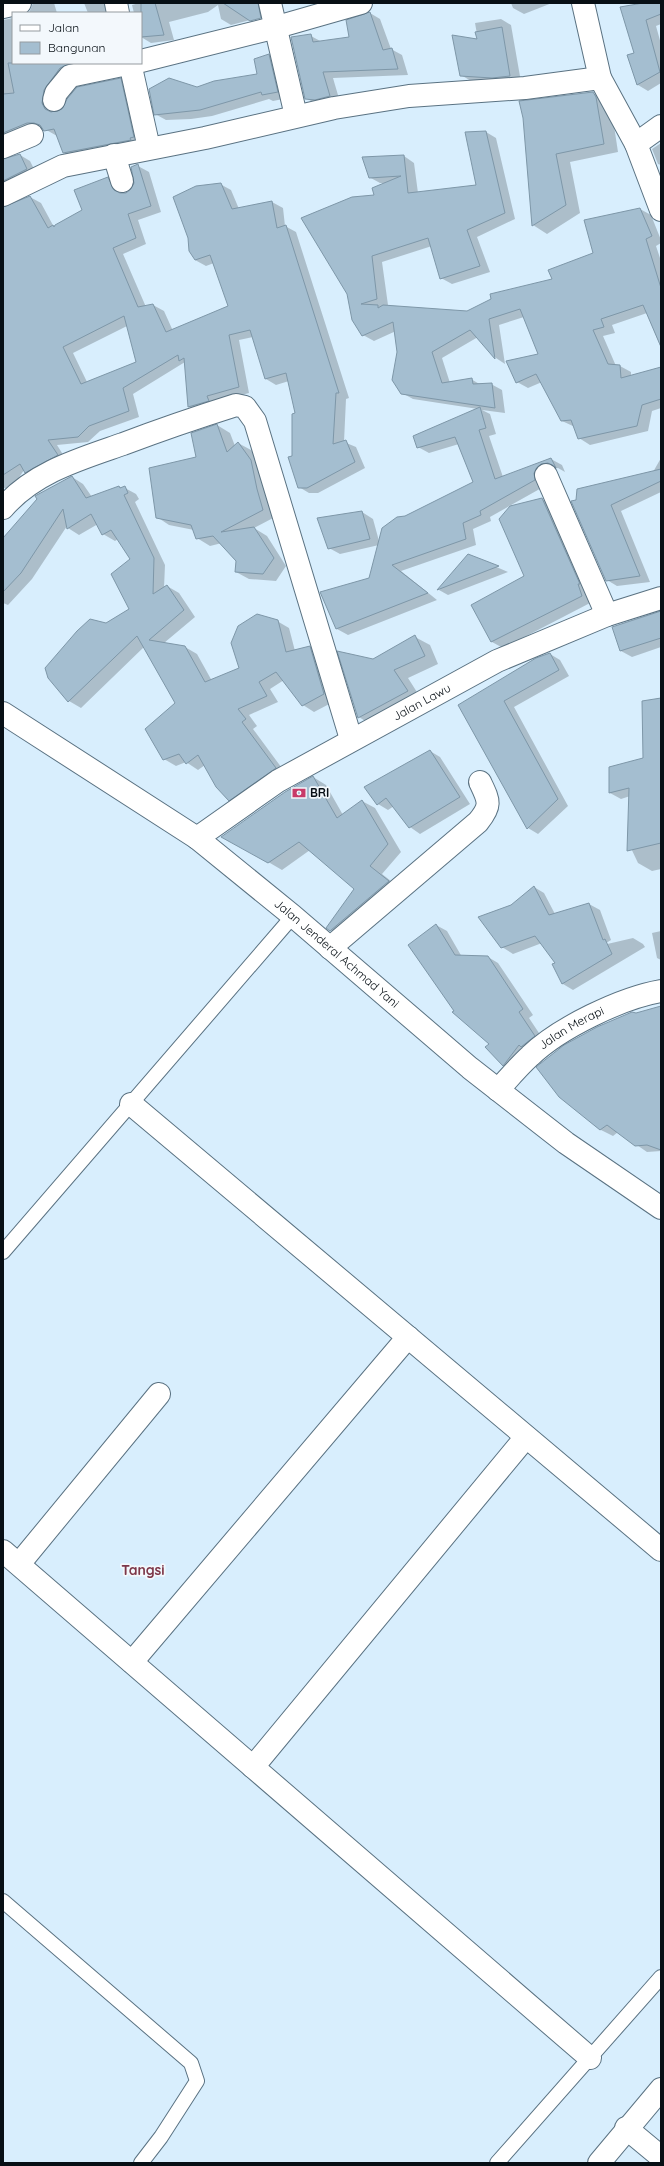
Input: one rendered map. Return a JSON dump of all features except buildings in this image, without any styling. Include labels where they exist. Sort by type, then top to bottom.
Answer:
[{"type":"street","points":[[3,7],[20,3]]},
{"type":"street","points":[[270,3],[277,27],[296,116]]},
{"type":"street","points":[[142,61],[277,27],[361,3]]},
{"type":"street","points":[[582,3],[600,78],[636,144],[661,210]]},
{"type":"street","points":[[54,100],[56,93],[70,76],[128,64]]},
{"type":"street","points":[[133,64],[149,148]]},
{"type":"street","points":[[3,195],[63,166],[205,138],[296,116],[402,97],[525,88],[600,78]]},
{"type":"street","points":[[636,144],[661,126]]},
{"type":"street","points":[[3,147],[32,135]]},
{"type":"street","points":[[114,155],[122,181]]},
{"type":"street","points":[[3,508],[11,498],[27,486],[61,466],[236,405],[245,407],[255,421],[351,739]]},
{"type":"street","points":[[546,475],[607,615]]},
{"type":"street","name":"Jalan Lawu","points":[[197,838],[278,781],[351,739],[497,661],[607,615],[661,598]]},
{"type":"street","name":"Jalan Jenderal Achmad Yani","points":[[5,716],[197,838],[294,916],[498,1090],[566,1143],[661,1208]]},
{"type":"street","points":[[330,948],[478,822],[486,811],[488,804],[487,797],[480,782]]},
{"type":"street","name":"Jalan Merapi","points":[[498,1090],[530,1056],[565,1029],[622,1003],[661,991]]},
{"type":"street","points":[[131,1104],[661,1550]]},
{"type":"street","points":[[132,1662],[408,1337]]},
{"type":"street","points":[[159,1394],[11,1557],[590,2058]]},
{"type":"street","points":[[253,1766],[526,1436]]},
{"type":"street","points":[[599,2163],[626,2128],[661,2089]]},
{"type":"street","points":[[626,2128],[661,2157]]},
{"type":"lane","points":[[3,1252],[294,916]]},
{"type":"lane","points":[[3,1901],[191,2063],[197,2081],[141,2163]]},
{"type":"lane","points":[[497,2163],[661,1977]]},
{"type":"place","name":"BRI","points":[[299,793]]},
{"type":"district","name":"Tangsi","points":[[143,1570]]}]
